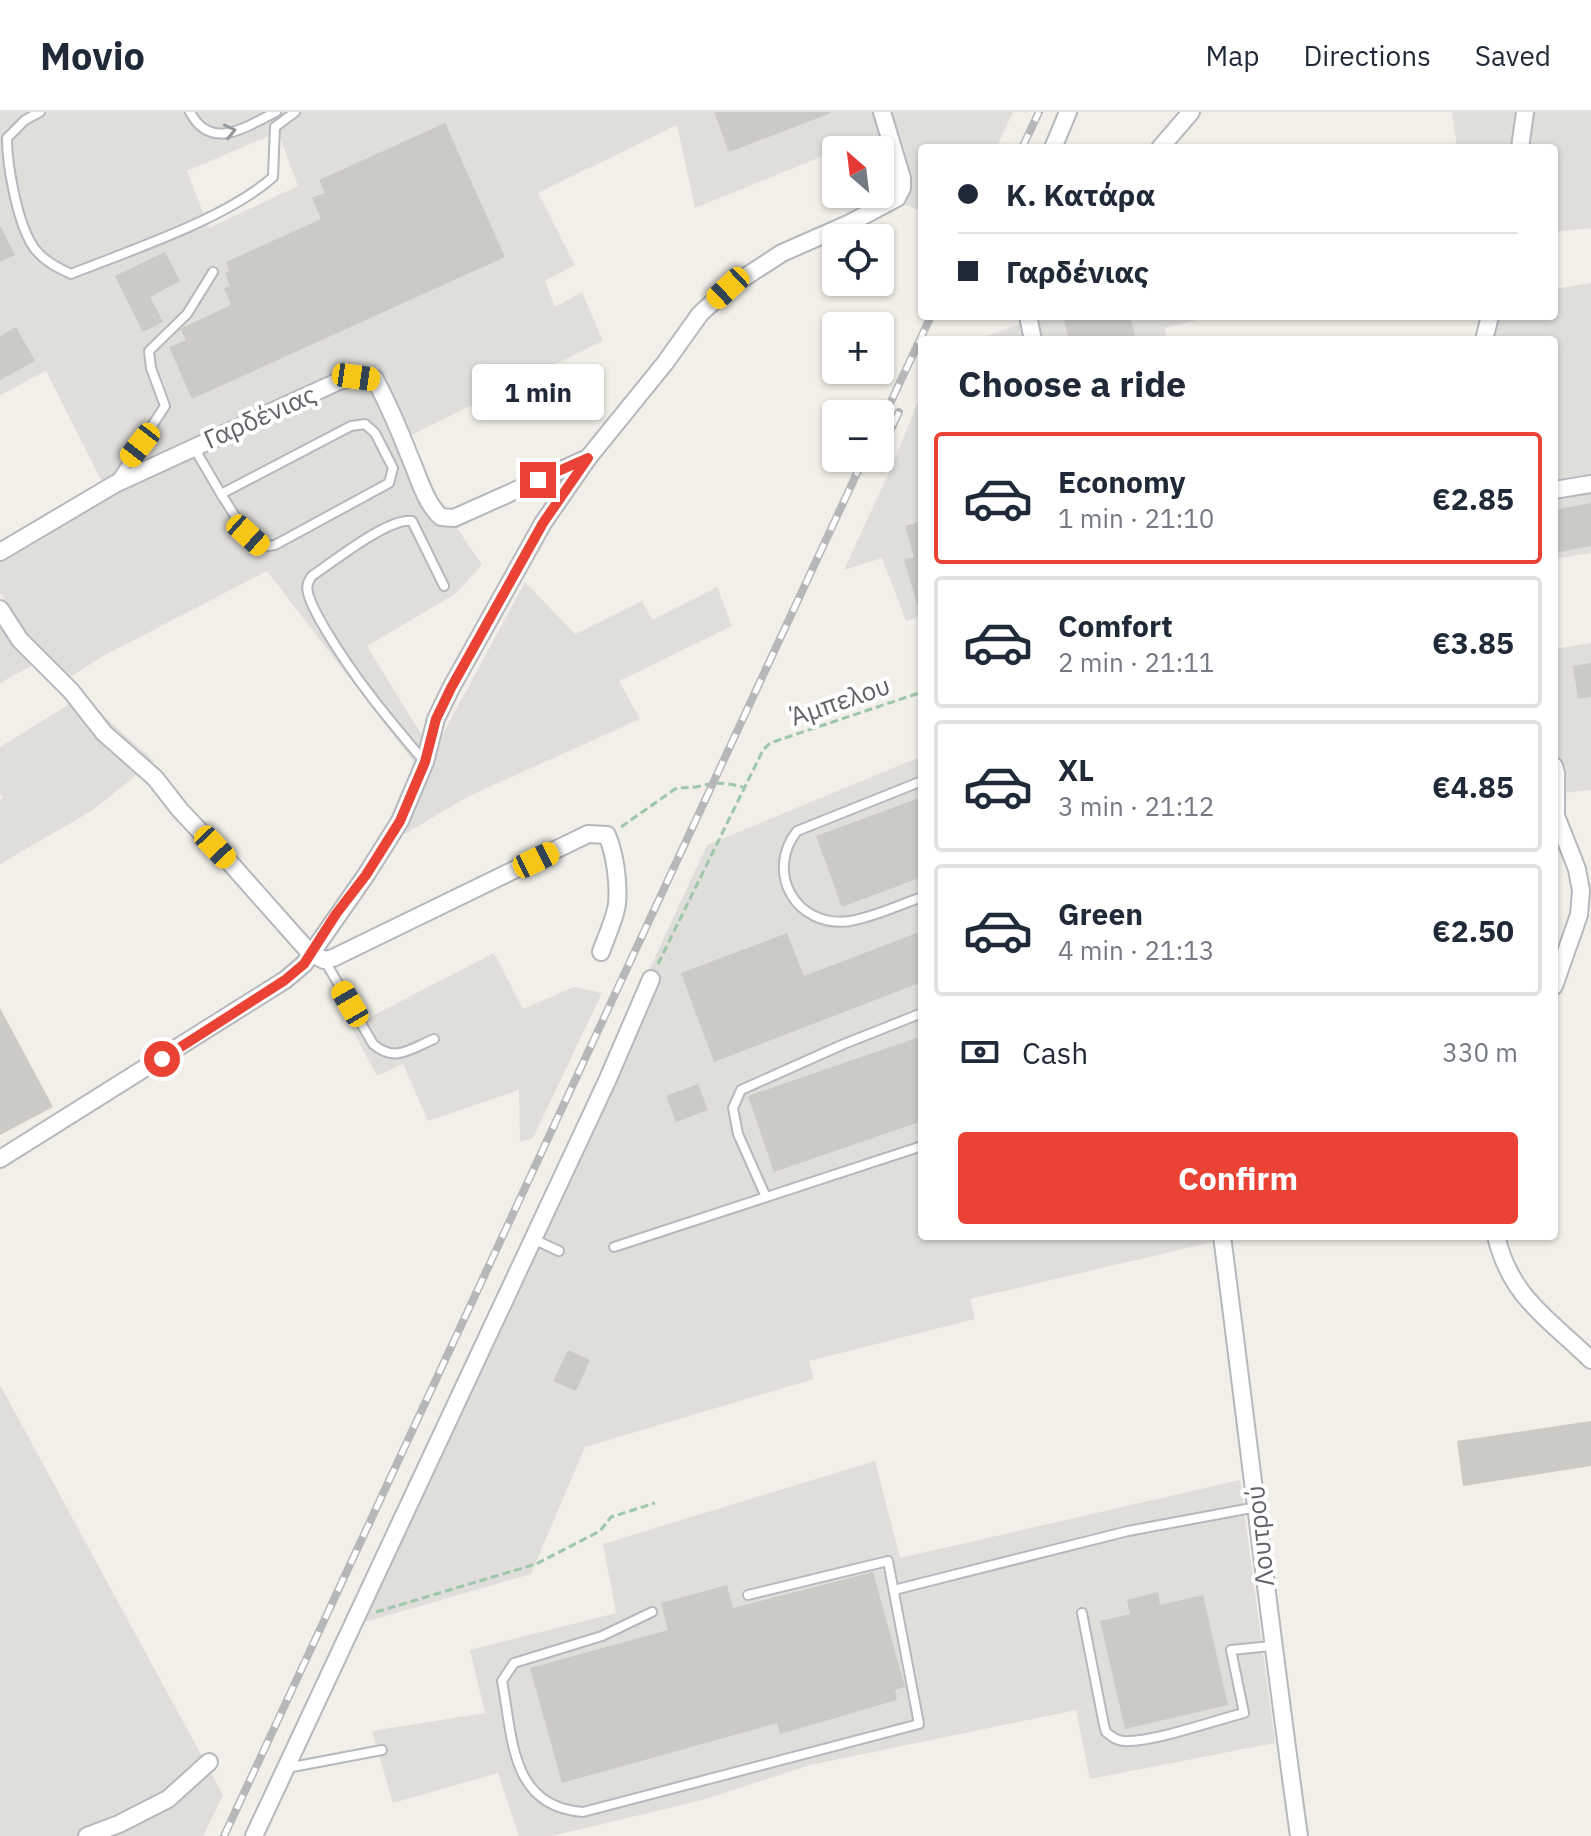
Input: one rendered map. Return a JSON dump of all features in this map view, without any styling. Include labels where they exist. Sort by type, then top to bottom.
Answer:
[{"type":"street","points":[[317,956],[400,821],[425,762],[436,719],[457,675],[543,523],[588,458],[665,363],[700,314],[728,288],[782,253],[897,198],[902,188],[902,178],[882,112]]},
{"type":"street","points":[[1055,144],[1068,112]]},
{"type":"street","points":[[1163,144],[1191,112]]},
{"type":"street","points":[[1521,144],[1525,112]]},
{"type":"street","name":"Γαρδένιας","points":[[0,552],[115,484],[339,381],[356,377],[375,379],[423,488],[435,512],[441,517],[454,518],[588,458]]},
{"type":"street","points":[[1558,489],[1591,484]]},
{"type":"street","points":[[0,609],[20,640],[71,691],[98,727],[142,764],[180,810],[317,956]]},
{"type":"street","points":[[1558,821],[1577,869],[1581,891],[1579,915],[1558,975]]},
{"type":"street","points":[[0,1159],[285,980],[317,956],[396,929],[588,834],[607,835],[614,860],[617,904],[601,952]]},
{"type":"street","points":[[254,1836],[607,1081],[651,979]]},
{"type":"street","name":"Λουτρού","points":[[1223,1240],[1258,1507],[1272,1646],[1299,1836]]},
{"type":"street","points":[[1497,1240],[1506,1269],[1525,1297],[1591,1360]]},
{"type":"street","points":[[87,1836],[168,1799],[209,1762]]},
{"type":"lane","points":[[40,112],[25,120],[7,138],[7,163],[31,244],[49,263],[71,274],[186,227],[256,193],[273,177],[275,127],[295,112]]},
{"type":"lane","points":[[190,112],[198,127],[215,135],[240,130],[276,112]]},
{"type":"lane","points":[[115,484],[165,406],[151,368],[149,351],[187,314],[213,272]]},
{"type":"lane","points":[[193,446],[221,494],[248,535],[261,547],[275,545],[389,483],[393,468],[375,433],[365,424],[351,426],[221,494]]},
{"type":"lane","points":[[425,762],[345,663],[321,622],[307,592],[307,583],[312,576],[404,519],[412,521],[444,586]]},
{"type":"lane","points":[[918,783],[797,831],[787,843],[783,862],[784,881],[794,900],[823,920],[850,921],[918,898]]},
{"type":"lane","points":[[317,956],[373,1044],[383,1052],[397,1055],[434,1039]]},
{"type":"lane","points":[[766,1197],[738,1134],[733,1108],[741,1090],[918,1015]]},
{"type":"lane","points":[[614,1247],[918,1147]]},
{"type":"lane","points":[[532,1239],[559,1251]]},
{"type":"lane","points":[[894,1590],[1128,1531],[1258,1507]]},
{"type":"lane","points":[[652,1612],[577,1644],[527,1657],[514,1663],[506,1672],[502,1681],[518,1765],[529,1787],[547,1803],[583,1812],[919,1724],[888,1561],[748,1595]]},
{"type":"lane","points":[[1082,1613],[1106,1732],[1120,1741],[1156,1736],[1244,1713],[1231,1650],[1272,1646]]},
{"type":"lane","points":[[287,1769],[382,1750]]},
{"type":"path","name":"Άμπελου","points":[[744,787],[757,760],[770,743],[918,693]]},
{"type":"path","points":[[607,835],[675,789],[713,781],[744,787],[651,979]]},
{"type":"path","points":[[357,1617],[536,1564],[600,1531],[611,1517],[655,1503]]},
{"type":"shaded area","points":[[0,112],[1013,112],[998,144],[918,144],[918,210],[903,204],[894,184],[894,136],[822,136],[822,156],[695,208],[677,125],[538,193],[575,265],[545,281],[555,307],[582,292],[603,341],[407,437],[427,484],[482,565],[455,594],[367,646],[424,739],[438,743],[525,582],[575,634],[642,601],[652,620],[717,587],[732,626],[619,681],[640,719],[467,797],[405,834],[391,820],[414,762],[267,571],[105,655],[70,677],[49,656],[0,683],[0,617],[12,610],[0,593],[0,542],[103,484],[46,371],[0,395]],"holes":[[[278,132],[298,186],[209,228],[187,171]]]},
{"type":"shaded area","points":[[1452,112],[1591,112],[1591,228],[1558,232],[1558,144],[1456,144]]},
{"type":"shaded area","points":[[1591,283],[1591,553],[1558,558],[1558,336],[1480,336],[1484,320],[1558,320],[1558,288]]},
{"type":"shaded area","points":[[1020,320],[1197,320],[1165,328],[1166,336],[986,336],[1020,324]]},
{"type":"shaded area","points":[[918,402],[918,617],[906,621],[882,558],[844,570],[889,472],[894,472],[894,461]]},
{"type":"shaded area","points":[[1591,643],[1591,790],[1564,793],[1558,761],[1558,648]]},
{"type":"shaded area","points":[[84,695],[154,761],[93,810],[0,864],[0,800],[3,798],[0,794],[0,747]]},
{"type":"shaded area","points":[[918,758],[918,1240],[1213,1242],[970,1299],[975,1319],[809,1361],[814,1379],[585,1447],[531,1574],[344,1628],[707,845]]},
{"type":"shaded area","points":[[494,953],[523,1009],[574,987],[602,993],[533,1138],[520,1142],[519,1090],[428,1121],[403,1064],[377,1076],[351,1027]]},
{"type":"shaded area","points":[[0,1385],[223,1795],[203,1836],[0,1836]]},
{"type":"shaded area","points":[[875,1461],[900,1558],[1240,1480],[1275,1743],[1090,1779],[1076,1710],[810,1765],[699,1801],[551,1836],[519,1836],[498,1773],[393,1803],[372,1731],[485,1713],[470,1650],[616,1613],[603,1544]]},
{"type":"building","points":[[714,112],[830,112],[831,113],[729,152]]},
{"type":"building","points":[[445,123],[505,257],[192,399],[169,347],[186,340],[181,330],[184,327],[231,305],[224,288],[230,286],[225,273],[229,271],[226,262],[321,219],[312,198],[325,193],[319,180]]},
{"type":"building","points":[[0,225],[15,255],[0,262]]},
{"type":"building","points":[[165,252],[180,281],[150,297],[163,322],[143,332],[115,276]]},
{"type":"building","points":[[1064,320],[1131,320],[1135,336],[1068,336]]},
{"type":"building","points":[[16,327],[35,361],[0,380],[0,336]]},
{"type":"building","points":[[1591,503],[1591,546],[1558,552],[1558,509]]},
{"type":"building","points":[[918,522],[918,607],[904,560],[914,557],[905,526]]},
{"type":"building","points":[[1591,663],[1591,697],[1578,699],[1573,666]]},
{"type":"building","points":[[918,798],[918,878],[842,907],[816,836]]},
{"type":"building","points":[[787,933],[804,976],[918,933],[918,984],[714,1062],[681,973]]},
{"type":"building","points":[[0,1008],[53,1107],[0,1135]]},
{"type":"building","points":[[918,1037],[918,1122],[774,1172],[748,1096]]},
{"type":"building","points":[[698,1084],[708,1110],[676,1122],[666,1096]]},
{"type":"building","points":[[568,1350],[590,1360],[576,1391],[553,1381]]},
{"type":"building","points":[[1591,1421],[1591,1466],[1463,1486],[1457,1441]]},
{"type":"building","points":[[873,1572],[905,1687],[895,1690],[897,1700],[780,1734],[777,1723],[562,1783],[530,1668],[668,1630],[661,1603],[727,1585],[733,1608]]},
{"type":"building","points":[[1158,1592],[1160,1605],[1203,1595],[1228,1705],[1125,1729],[1100,1621],[1130,1614],[1127,1600]]},
{"type":"railway","points":[[1024,144],[1039,112]]},
{"type":"railway","points":[[922,336],[929,320]]},
{"type":"railway","points":[[892,400],[918,344]]},
{"type":"railway","points":[[894,423],[899,412]]},
{"type":"railway","points":[[224,1836],[857,472]]},
{"type":"route","points":[[162,1059],[285,980],[304,964],[366,875],[400,821],[425,762],[436,719],[464,663],[543,523],[588,458],[538,480]]}]
